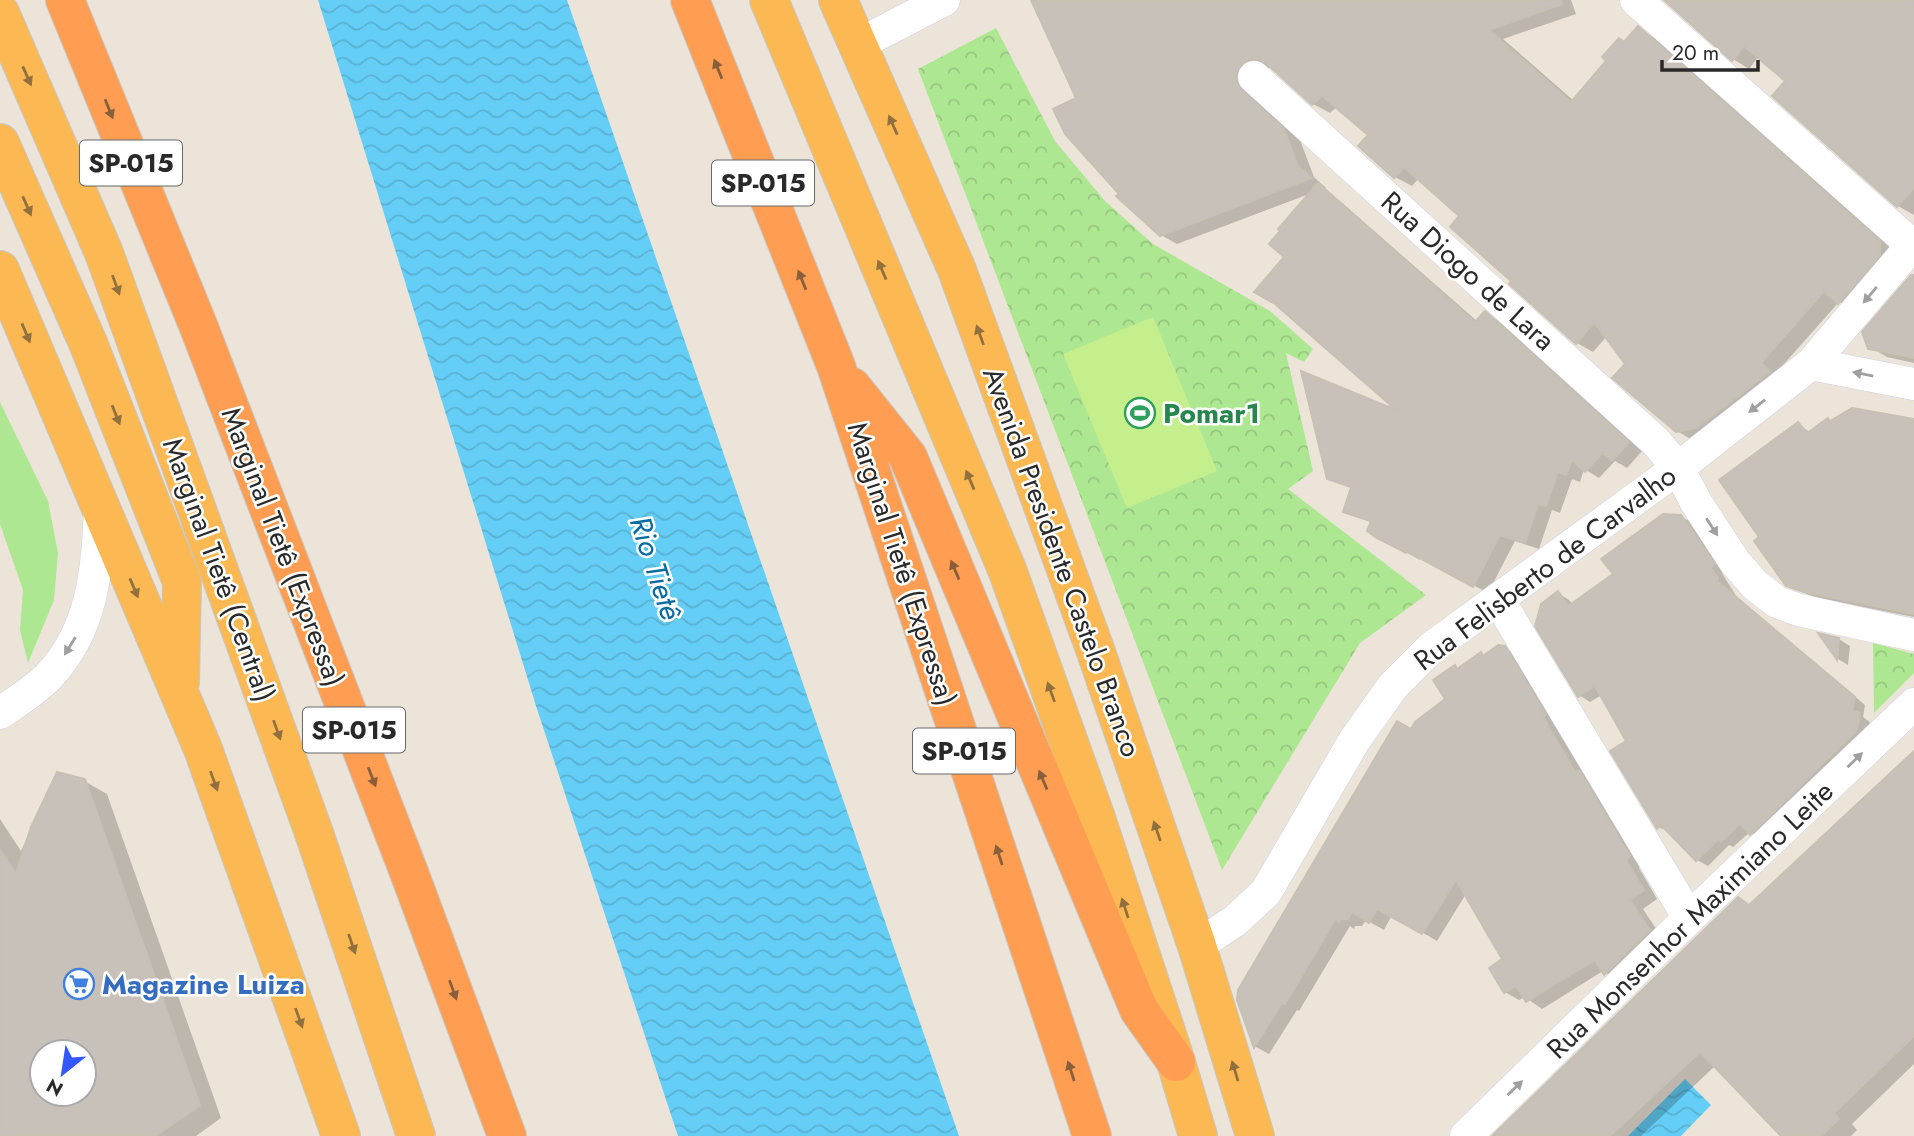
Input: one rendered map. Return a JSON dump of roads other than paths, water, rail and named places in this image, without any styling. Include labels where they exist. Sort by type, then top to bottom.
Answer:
[{"type":"highway","name":"Marginal Tietê (Expressa)","points":[[65,0],[203,338],[410,875],[507,1136]]},
{"type":"highway","name":"Marginal Tietê (Expressa)","points":[[690,0],[836,366],[1092,1136]]},
{"type":"highway","points":[[769,0],[1009,572],[1096,818],[1198,1136]]},
{"type":"highway","name":"Avenida Presidente Castelo Branco","points":[[838,0],[957,271],[1096,652],[1197,946],[1255,1136]]},
{"type":"highway","name":"Marginal Tietê (Central)","points":[[0,13],[104,253],[314,832],[416,1136]]},
{"type":"highway","points":[[0,143],[88,343],[182,582],[180,695]]},
{"type":"highway","points":[[0,270],[203,749],[341,1136]]},
{"type":"highway","points":[[836,366],[908,457],[1139,1010],[1176,1062]]},
{"type":"street","points":[[857,45],[944,0]]},
{"type":"street","points":[[1636,0],[1913,244]]},
{"type":"street","name":"Rua Diogo de Lara","points":[[1254,77],[1656,442],[1678,467],[1697,504],[1735,562],[1755,585],[1777,602],[1798,610],[1914,635]]},
{"type":"street","name":"Rua Felisberto de Carvalho","points":[[1197,946],[1236,920],[1266,892],[1354,741],[1393,686],[1432,648],[1678,467],[1811,364],[1913,244]]},
{"type":"street","points":[[1811,364],[1914,384]]},
{"type":"street","points":[[0,713],[48,677],[72,645],[90,604],[98,559],[100,510]]},
{"type":"street","points":[[1498,599],[1689,918]]},
{"type":"street","name":"Rua Monsenhor Maximiano Leite","points":[[1466,1136],[1689,918],[1914,704]]},
{"type":"water","name":"Rio Tietê","points":[[318,0],[567,0],[959,1136],[678,1136],[537,709]]},
{"type":"water","points":[[1685,1079],[1711,1105],[1681,1136],[1628,1136]]},
{"type":"place","name":"Pomar1","points":[[1140,413]]},
{"type":"place","name":"Magazine Luiza","points":[[79,984]]}]
